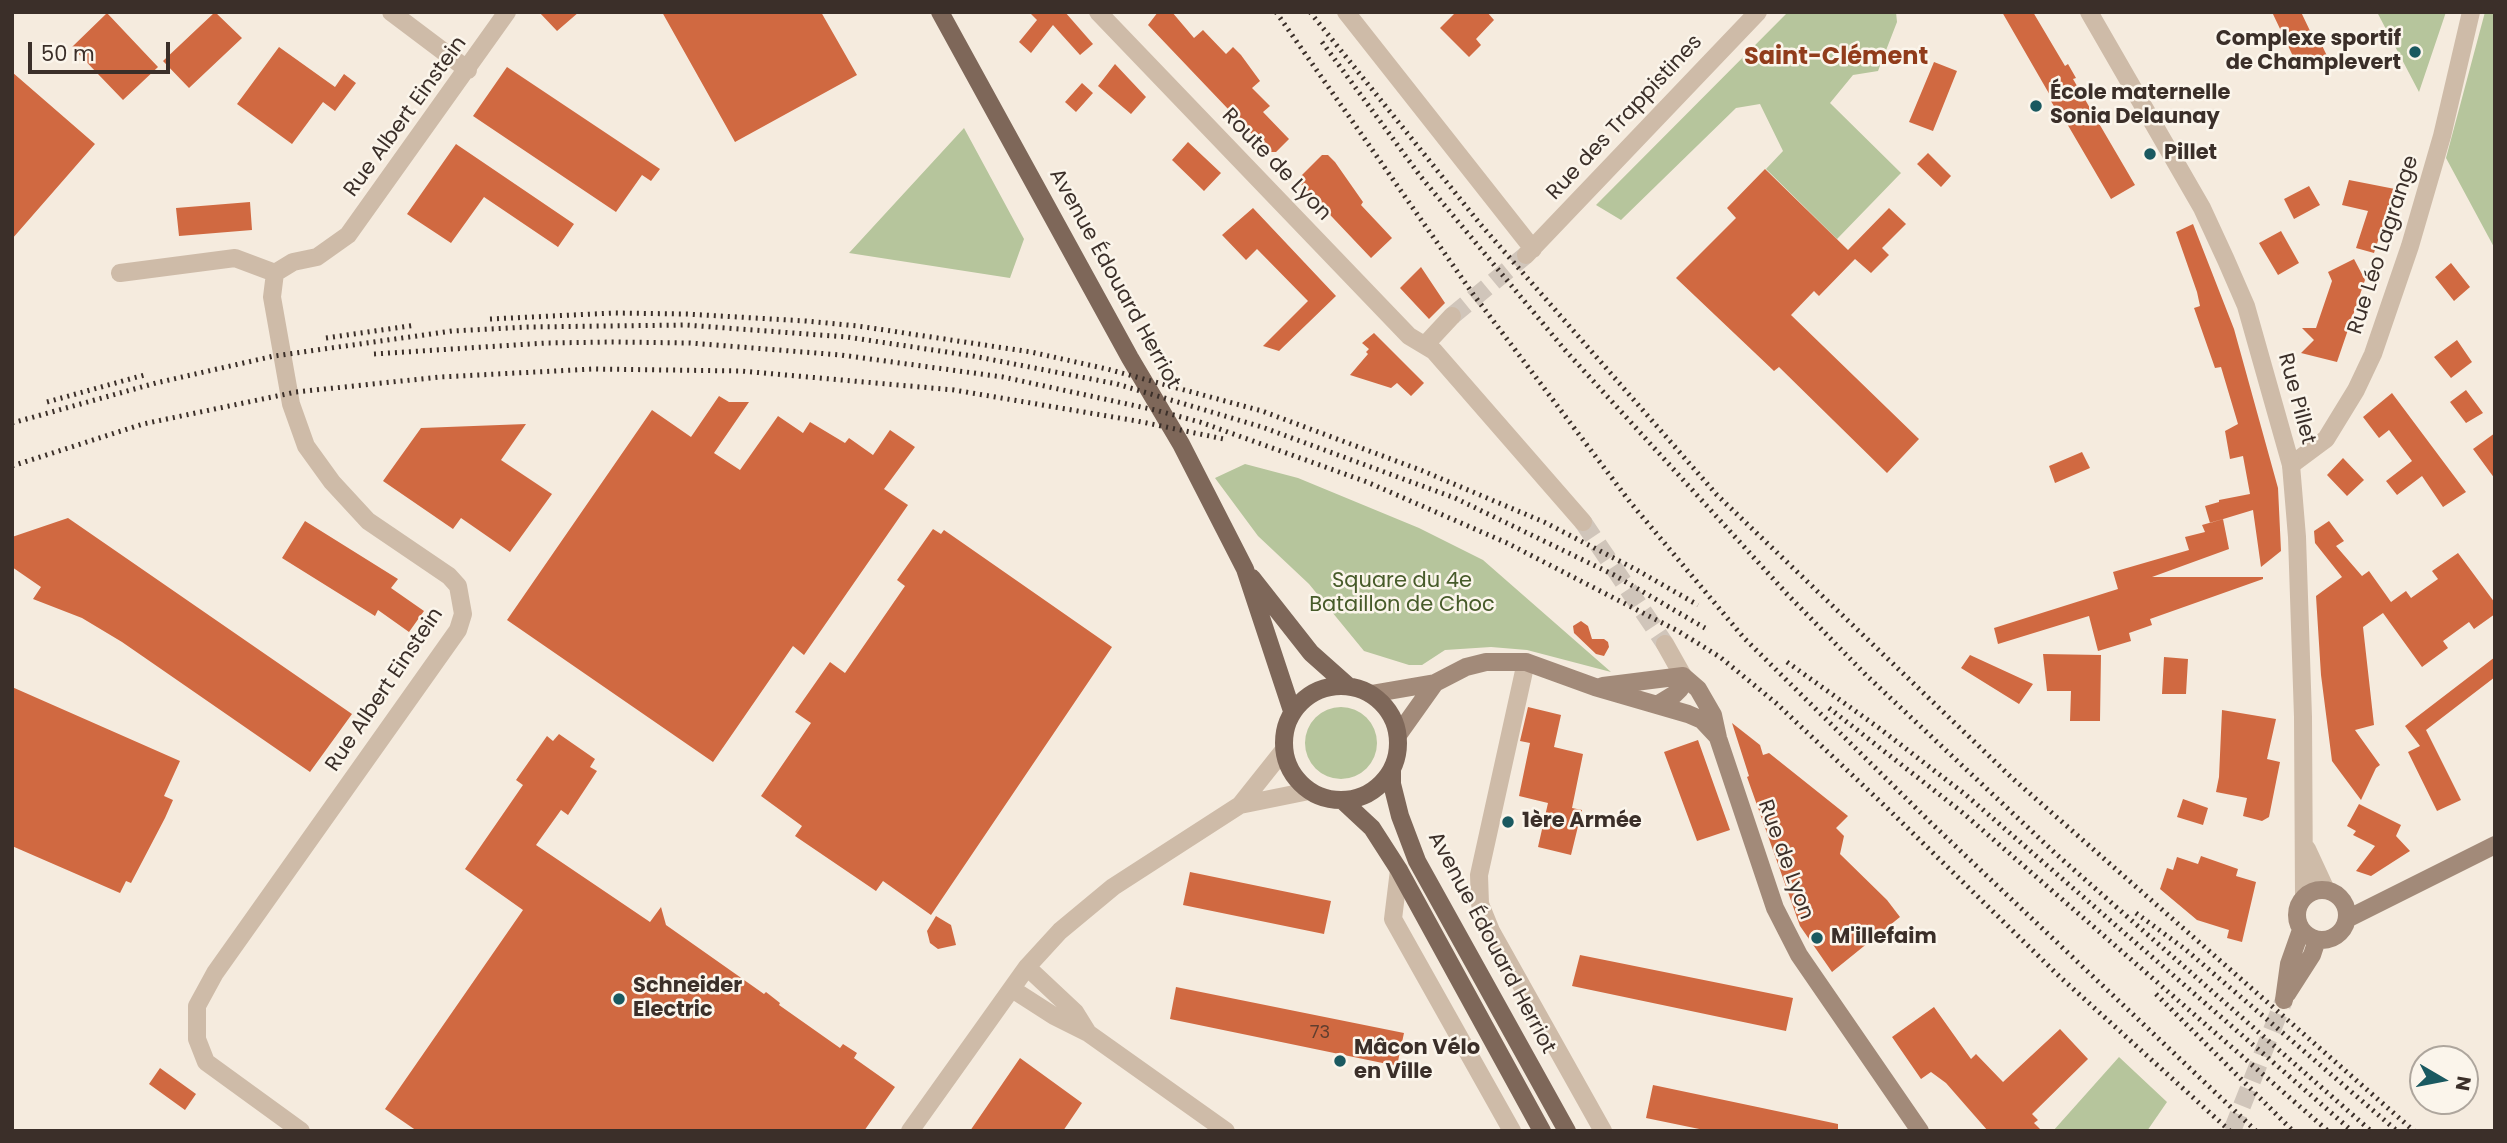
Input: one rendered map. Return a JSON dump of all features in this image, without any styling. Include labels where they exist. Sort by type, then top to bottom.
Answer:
[{"type":"main road","name":"Avenue Édouard Herriot","points":[[940,12],[1130,358],[1181,444],[1245,569],[1292,711]]},
{"type":"main road","name":"Avenue Édouard Herriot","points":[[1245,569],[1311,653],[1347,685]]},
{"type":"main road","points":[[1371,694],[1435,682],[1466,667],[1486,662],[1526,662],[1595,687],[1702,720],[1717,737]]},
{"type":"main road","points":[[1595,687],[1683,676],[1680,688],[1675,694],[1657,705]]},
{"type":"main road","name":"Rue de Lyon","points":[[1683,676],[1699,689],[1713,715],[1717,737],[1775,908],[1798,955],[1920,1131]]},
{"type":"main road","points":[[1398,735],[1435,682]]},
{"type":"main road","points":[[1347,685],[1371,694],[1384,705],[1393,719],[1398,735],[1397,753],[1392,769],[1383,782],[1371,792],[1357,798],[1343,801],[1325,799],[1309,791],[1297,781],[1288,767],[1283,751],[1284,731],[1292,711],[1303,699],[1331,686],[1347,685]]},
{"type":"main road","name":"Avenue Édouard Herriot","points":[[1392,769],[1392,784],[1400,816],[1417,861],[1567,1131]]},
{"type":"main road","name":"Avenue Édouard Herriot","points":[[1343,801],[1372,828],[1399,870],[1542,1131]]},
{"type":"main road","points":[[2347,919],[2495,845]]},
{"type":"main road","points":[[2333,894],[2345,906],[2347,919],[2342,931],[2336,936],[2317,940],[2311,938],[2301,929],[2296,912],[2304,896],[2312,891],[2333,894],[2374,904]]},
{"type":"main road","points":[[2301,929],[2289,964],[2284,1000],[2312,954],[2317,940]]},
{"type":"street","points":[[390,12],[468,70]]},
{"type":"street","name":"Rue Albert Einstein","points":[[301,1131],[206,1062],[197,1040],[197,1006],[215,973],[458,630],[463,614],[458,586],[449,576],[368,521],[332,482],[306,446],[291,404],[272,296],[275,272],[293,262],[317,257],[348,235],[508,12]]},
{"type":"street","name":"Route de Lyon","points":[[1098,12],[1409,336],[1425,345]]},
{"type":"street","name":"Rue des Trappistines","points":[[1346,12],[1530,252],[1758,12]]},
{"type":"street","name":"Rue Pillet","points":[[2089,12],[2202,208],[2226,260],[2246,306],[2291,464],[2297,537],[2303,716],[2304,896]]},
{"type":"street","name":"Rue Léo Lagrange","points":[[2291,464],[2326,439],[2356,390],[2373,354],[2410,246],[2439,146],[2471,12]]},
{"type":"street","points":[[120,273],[235,258],[275,272]]},
{"type":"street","points":[[1452,316],[1425,345],[1434,351],[1471,392],[1583,522]]},
{"type":"street","name":"Rue de Lyon","points":[[1665,644],[1683,676]]},
{"type":"street","points":[[1526,662],[1479,875],[1480,904],[1491,931],[1603,1131]]},
{"type":"street","points":[[909,1131],[1027,967],[1074,918],[1113,887],[1240,805],[1283,751]]},
{"type":"street","points":[[1240,805],[1309,791]]},
{"type":"street","name":"Rue Pillet","points":[[2303,839],[2333,894]]},
{"type":"street","points":[[1399,870],[1394,919],[1512,1131]]},
{"type":"street","points":[[1027,967],[1075,1012],[1088,1033]]},
{"type":"street","points":[[1012,989],[1054,1016],[1088,1033],[1226,1131]]},
{"type":"green space","points":[[1788,12],[1896,12],[1897,22],[1878,71],[1853,75],[1830,103],[1901,173],[1837,239],[1766,169],[1783,151],[1760,104],[1736,108],[1621,220],[1596,205]]},
{"type":"green space","name":"Complexe sportif de Champlevert","points":[[2377,12],[2446,12],[2419,92]]},
{"type":"green space","points":[[2485,12],[2495,12],[2495,249],[2446,158]]},
{"type":"green space","points":[[964,128],[1024,239],[1010,278],[849,253]]},
{"type":"green space","name":"Square du 4e Bataillon de Choc","points":[[1245,464],[1298,478],[1419,528],[1483,560],[1611,672],[1527,650],[1491,647],[1445,650],[1422,665],[1409,665],[1364,651],[1309,584],[1258,536],[1215,478]]},
{"type":"green space","points":[[1348,707],[1367,717],[1375,729],[1375,757],[1367,769],[1355,777],[1334,779],[1315,769],[1307,757],[1305,736],[1315,717],[1327,709]]},
{"type":"green space","points":[[2119,1057],[2167,1102],[2147,1131],[2053,1131]]},
{"type":"building","points":[[215,12],[242,38],[189,88],[163,61]]},
{"type":"building","points":[[539,12],[579,12],[557,31]]},
{"type":"building","points":[[662,12],[821,12],[857,75],[735,142]]},
{"type":"building","points":[[1029,12],[1065,12],[1093,44],[1080,55],[1053,25],[1031,53],[1019,42],[1037,20]]},
{"type":"building","points":[[1158,12],[1172,12],[1194,38],[1203,30],[1226,54],[1233,47],[1241,55],[1260,81],[1252,88],[1270,106],[1263,112],[1289,139],[1276,152],[1269,152],[1148,25]]},
{"type":"building","points":[[1456,12],[1487,12],[1494,20],[1476,39],[1481,45],[1469,57],[1440,28]]},
{"type":"building","points":[[2002,12],[2033,12],[2065,66],[2068,64],[2076,78],[2073,79],[2135,185],[2111,199],[2059,110],[2057,111],[2049,98],[2051,97]]},
{"type":"building","points":[[2272,12],[2301,12],[2312,35],[2316,33],[2328,58],[2300,71]]},
{"type":"building","points":[[107,13],[158,67],[123,100],[72,47]]},
{"type":"building","points":[[279,47],[335,87],[344,74],[356,83],[335,111],[323,102],[292,144],[237,104]]},
{"type":"building","points":[[1934,62],[1957,71],[1933,131],[1909,122]]},
{"type":"building","points":[[1115,64],[1146,97],[1131,114],[1098,86]]},
{"type":"building","points":[[507,67],[660,169],[651,181],[642,175],[616,212],[473,116]]},
{"type":"building","points":[[12,72],[95,144],[12,239]]},
{"type":"building","points":[[1082,83],[1093,93],[1076,112],[1065,102]]},
{"type":"building","points":[[1188,142],[1221,173],[1204,191],[1172,160]]},
{"type":"building","points":[[456,144],[574,224],[558,247],[484,197],[451,243],[407,214]]},
{"type":"building","points":[[1928,153],[1951,176],[1941,187],[1917,164]]},
{"type":"building","points":[[1322,155],[1328,155],[1335,162],[1363,202],[1361,205],[1392,238],[1371,258],[1297,180]]},
{"type":"building","points":[[1765,169],[1848,250],[1889,208],[1906,224],[1882,248],[1889,255],[1871,273],[1855,259],[1819,296],[1814,291],[1791,315],[1919,439],[1887,473],[1779,367],[1774,371],[1676,278],[1736,218],[1727,208]]},
{"type":"building","points":[[2349,180],[2395,189],[2374,253],[2356,248],[2368,211],[2342,205]]},
{"type":"building","points":[[2309,186],[2320,205],[2294,219],[2284,199]]},
{"type":"building","points":[[250,202],[252,230],[179,236],[176,208]]},
{"type":"building","points":[[1253,208],[1336,296],[1279,351],[1263,346],[1308,301],[1257,249],[1246,260],[1222,235]]},
{"type":"building","points":[[2193,224],[2234,329],[2278,488],[2281,551],[2261,567],[2253,510],[2210,523],[2205,506],[2219,500],[2250,494],[2243,456],[2230,459],[2225,431],[2238,424],[2221,367],[2215,368],[2194,308],[2200,306],[2197,292],[2176,232]]},
{"type":"building","points":[[2281,231],[2299,263],[2278,275],[2259,243]]},
{"type":"building","points":[[2354,259],[2365,280],[2337,362],[2301,353],[2314,340],[2302,328],[2316,328],[2332,281],[2328,272]]},
{"type":"building","points":[[2451,263],[2470,287],[2454,301],[2435,277]]},
{"type":"building","points":[[1421,267],[1445,303],[1429,319],[1400,288]]},
{"type":"building","points":[[1374,333],[1424,383],[1411,396],[1397,383],[1391,388],[1350,375],[1368,354],[1366,352],[1369,349],[1362,343]]},
{"type":"building","points":[[2457,340],[2472,362],[2451,378],[2434,357]]},
{"type":"building","points":[[2466,390],[2483,413],[2466,423],[2450,402]]},
{"type":"building","points":[[2392,393],[2466,492],[2443,507],[2422,476],[2397,495],[2386,481],[2412,461],[2389,430],[2379,438],[2363,417]]},
{"type":"building","points":[[719,396],[729,402],[749,402],[714,453],[740,470],[778,416],[803,433],[810,422],[845,443],[849,438],[873,455],[890,430],[915,447],[884,489],[908,505],[804,655],[793,646],[713,762],[507,620],[652,410],[691,437]]},
{"type":"building","points":[[526,424],[501,460],[552,494],[510,552],[461,518],[453,529],[383,481],[421,428]]},
{"type":"building","points":[[2495,433],[2495,479],[2473,449]]},
{"type":"building","points":[[2082,452],[2090,468],[2055,483],[2049,466]]},
{"type":"building","points":[[2343,458],[2364,480],[2347,496],[2327,475]]},
{"type":"building","points":[[68,518],[352,714],[310,772],[122,642],[82,618],[33,599],[41,587],[12,567],[12,537]]},
{"type":"building","points":[[2223,519],[2229,549],[2152,577],[2263,579],[2150,619],[2152,625],[2129,633],[2131,641],[2098,651],[2089,616],[1998,644],[1994,628],[2118,589],[2113,572],[2189,550],[2185,537],[2205,532],[2202,525]]},
{"type":"building","points":[[305,521],[398,579],[391,588],[424,611],[409,632],[378,610],[375,616],[282,558]]},
{"type":"building","points":[[2329,521],[2344,541],[2336,546],[2362,576],[2369,571],[2391,602],[2406,591],[2411,598],[2438,579],[2432,571],[2458,553],[2495,603],[2495,614],[2474,629],[2469,622],[2443,641],[2448,648],[2422,667],[2383,613],[2363,627],[2374,725],[2355,730],[2380,765],[2361,800],[2332,761],[2321,675],[2316,596],[2342,577],[2315,543],[2314,531]]},
{"type":"building","points":[[933,529],[941,534],[944,530],[1112,647],[931,915],[883,881],[876,891],[795,836],[802,826],[761,796],[811,723],[795,712],[830,662],[845,673],[905,586],[897,580]]},
{"type":"building","points":[[1581,621],[1588,626],[1592,639],[1604,639],[1608,642],[1609,647],[1604,656],[1596,654],[1574,633],[1573,626]]},
{"type":"building","points":[[2043,654],[2101,655],[2100,721],[2070,721],[2071,691],[2047,691]]},
{"type":"building","points":[[1970,655],[2033,684],[2019,704],[1961,668]]},
{"type":"building","points":[[2164,657],[2188,659],[2186,694],[2162,694]]},
{"type":"building","points":[[2495,657],[2495,677],[2426,730],[2461,800],[2437,811],[2408,752],[2420,746],[2405,726]]},
{"type":"building","points":[[12,687],[180,761],[164,796],[173,800],[165,818],[131,883],[126,881],[120,893],[12,846]]},
{"type":"building","points":[[1528,707],[1561,715],[1554,747],[1583,754],[1572,808],[1582,810],[1571,855],[1538,847],[1548,803],[1519,796],[1530,743],[1520,741]]},
{"type":"building","points":[[2222,710],[2276,719],[2267,759],[2280,762],[2269,817],[2262,821],[2243,816],[2247,798],[2216,792]]},
{"type":"building","points":[[1732,723],[1760,745],[1763,755],[1769,753],[1848,816],[1836,828],[1844,836],[1840,854],[1887,900],[1900,917],[1832,972],[1800,926],[1747,777],[1749,776]]},
{"type":"building","name":"Schneider Electric","points":[[559,734],[595,759],[590,767],[597,771],[568,815],[561,810],[536,845],[650,922],[661,907],[666,925],[764,994],[766,992],[780,1003],[779,1005],[840,1048],[843,1044],[857,1053],[854,1058],[895,1087],[864,1131],[417,1131],[385,1109],[523,910],[465,869],[523,785],[516,780],[547,736],[553,741]]},
{"type":"building","points":[[1698,740],[1730,830],[1697,841],[1664,752]]},
{"type":"building","points":[[2183,799],[2208,808],[2203,825],[2177,817]]},
{"type":"building","points":[[2359,804],[2401,825],[2396,836],[2410,851],[2371,876],[2356,871],[2375,846],[2353,835],[2356,831],[2347,826]]},
{"type":"building","points":[[2201,856],[2238,869],[2236,876],[2256,882],[2242,942],[2227,938],[2229,930],[2197,920],[2160,889],[2167,868],[2173,870],[2177,857],[2198,864]]},
{"type":"building","points":[[1190,872],[1331,901],[1324,934],[1183,905]]},
{"type":"building","points":[[936,916],[951,925],[956,945],[938,949],[930,943],[927,931]]},
{"type":"building","points":[[1580,955],[1793,998],[1786,1031],[1572,986]]},
{"type":"building","points":[[1176,987],[1404,1033],[1397,1066],[1170,1019]]},
{"type":"building","points":[[1934,1007],[1971,1059],[1976,1054],[2003,1082],[2060,1029],[2088,1059],[2032,1114],[2038,1120],[2034,1123],[2042,1131],[1988,1131],[1946,1083],[1931,1072],[1921,1079],[1892,1037]]},
{"type":"building","points":[[1020,1058],[1082,1103],[1063,1131],[970,1131]]},
{"type":"building","points":[[160,1068],[196,1094],[185,1110],[149,1084]]},
{"type":"building","points":[[1653,1085],[1838,1124],[1838,1131],[1709,1131],[1646,1118]]},
{"type":"tunnel","points":[[1452,316],[1526,255]]},
{"type":"tunnel","points":[[1583,522],[1665,644]]},
{"type":"tunnel","points":[[2232,1131],[2284,1000]]},
{"type":"railway","points":[[1276,12],[1473,294],[1630,502],[1744,638],[1931,823],[2256,1131]]},
{"type":"railway","points":[[1310,12],[1481,225],[1717,495],[2011,777],[2414,1131]]},
{"type":"railway","points":[[1322,42],[1421,177],[1565,350],[1787,594],[1866,675],[2056,854],[2371,1131]]},
{"type":"railway","points":[[490,319],[614,313],[806,321],[858,326],[1031,352],[1107,369],[1262,411],[1423,471],[1544,522],[1698,605]]},
{"type":"railway","points":[[326,338],[416,325]]},
{"type":"railway","points":[[12,423],[156,383],[274,356],[452,331],[686,325],[847,337],[973,356],[1117,384],[1262,427],[1455,498],[1614,575],[1705,628]]},
{"type":"railway","points":[[374,354],[546,343],[613,342],[690,343],[841,355],[1003,377],[1155,410],[1200,422],[1367,482],[1507,543],[1678,631],[1720,657],[1776,703],[2059,976],[2230,1131]]},
{"type":"railway","points":[[12,466],[143,424],[296,392],[440,377],[593,369],[741,371],[954,390],[1137,421],[1224,439]]},
{"type":"railway","points":[[47,402],[148,374]]},
{"type":"railway","points":[[1787,662],[1966,795],[2352,1131]]},
{"type":"railway","points":[[1829,708],[1963,813],[2328,1131]]},
{"type":"railway","points":[[2136,913],[2185,949],[2397,1131]]},
{"type":"railway","points":[[2156,994],[2293,1131]]},
{"type":"place","name":"Complexe sportif de Champlevert","points":[[2415,52]]},
{"type":"place","name":"École maternelle Sonia Delaunay","points":[[2036,106]]},
{"type":"place","name":"Pillet","points":[[2150,154]]},
{"type":"place","name":"1ère Armée","points":[[1508,822]]},
{"type":"place","name":"M'illefaim","points":[[1817,938]]},
{"type":"place","name":"Schneider Electric","points":[[619,999]]},
{"type":"place","name":"Mâcon Vélo en Ville","points":[[1340,1061]]},
{"type":"district","name":"Saint-Clément","points":[[1836,58]]}]
